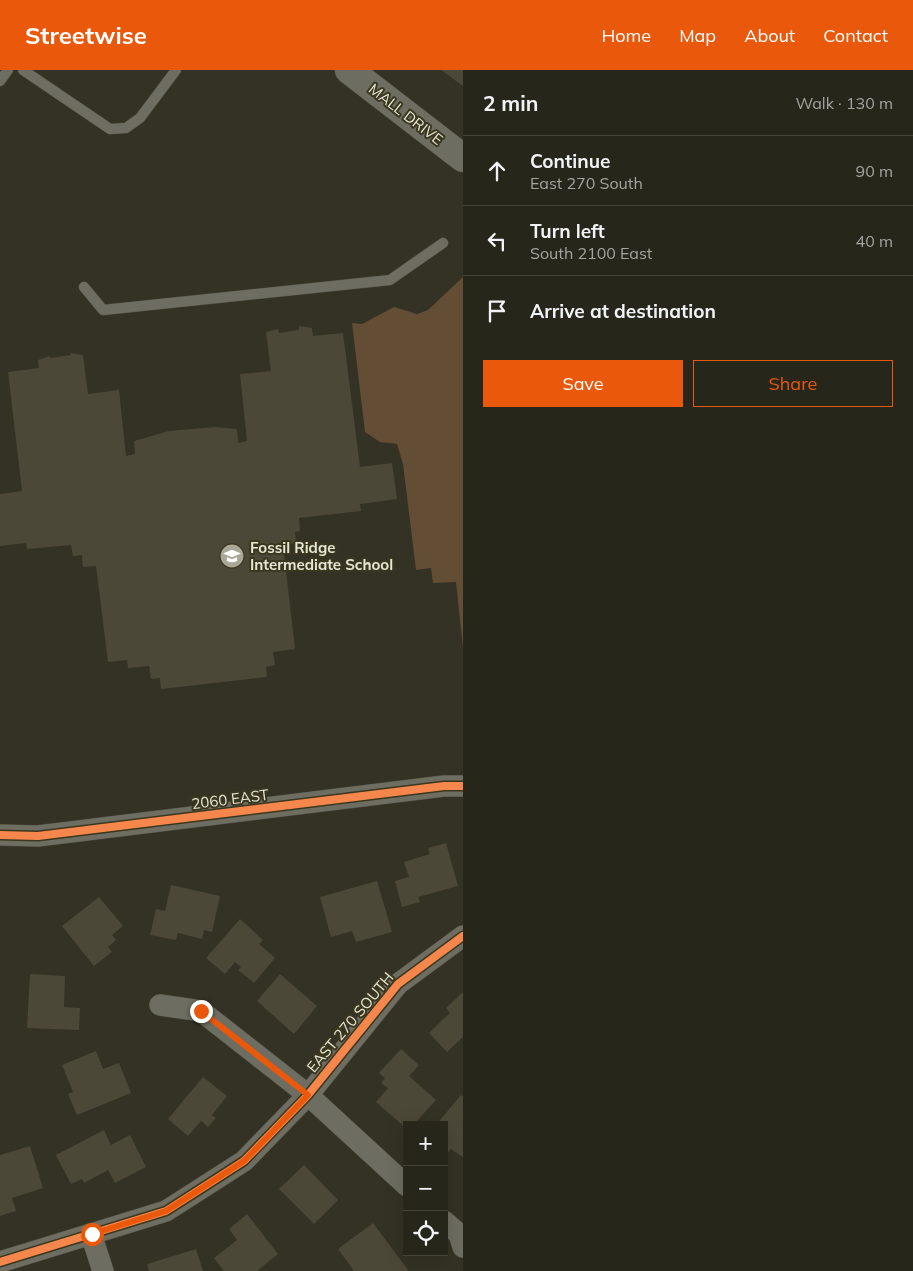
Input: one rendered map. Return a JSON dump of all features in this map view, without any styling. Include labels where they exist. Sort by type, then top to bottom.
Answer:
[{"type":"main road","name":"MALL DRIVE","points":[[349,70],[463,158]]},
{"type":"street","name":"2060 EAST","points":[[0,835],[38,836],[444,786],[463,786]]},
{"type":"street","name":"EAST 270 SOUTH","points":[[0,1262],[166,1211],[244,1161],[308,1095],[398,984],[463,936]]},
{"type":"street","points":[[160,1005],[201,1011],[308,1095],[403,1182]]},
{"type":"street","points":[[448,1224],[459,1234],[463,1247]]},
{"type":"street","points":[[92,1234],[103,1271]]},
{"type":"lane","points":[[0,81],[8,70]]},
{"type":"lane","points":[[23,70],[110,129],[126,128],[140,118],[176,70]]},
{"type":"lane","points":[[84,288],[103,310],[390,280],[443,243]]},
{"type":"shaded area","points":[[463,277],[463,648],[456,582],[433,583],[431,568],[416,570],[403,464],[397,444],[380,442],[365,432],[352,323],[362,324],[394,307],[417,314],[428,310]]},
{"type":"building","points":[[441,70],[463,70],[463,86]]},
{"type":"building","points":[[299,326],[312,328],[313,336],[343,333],[360,467],[392,463],[397,499],[360,504],[361,511],[299,518],[300,531],[295,532],[296,543],[283,545],[295,649],[273,652],[275,665],[266,667],[267,677],[161,689],[160,678],[151,679],[149,666],[128,668],[127,660],[108,662],[96,566],[83,567],[82,555],[73,556],[71,545],[27,549],[26,543],[0,546],[0,494],[22,491],[8,372],[39,368],[38,360],[50,356],[50,358],[71,355],[70,353],[83,355],[88,394],[119,390],[126,456],[135,454],[134,441],[169,431],[216,427],[237,429],[238,443],[247,441],[240,374],[271,371],[266,332],[278,329],[279,333],[299,330]]},
{"type":"building","points":[[446,843],[458,886],[418,897],[420,902],[402,907],[395,881],[409,877],[404,862],[430,854],[428,848]]},
{"type":"building","points":[[377,881],[392,932],[356,942],[352,931],[331,937],[320,897]]},
{"type":"building","points":[[171,885],[220,896],[212,932],[204,930],[202,939],[178,933],[176,940],[150,935],[156,909],[165,911]]},
{"type":"building","points":[[99,897],[123,926],[112,935],[116,940],[108,947],[112,952],[94,966],[62,926]]},
{"type":"building","points":[[240,919],[263,940],[259,944],[275,958],[254,983],[238,970],[241,967],[235,962],[225,974],[206,958]]},
{"type":"building","points":[[30,974],[65,976],[64,1007],[80,1008],[79,1030],[27,1028]]},
{"type":"building","points":[[280,974],[317,1006],[294,1034],[257,1001]]},
{"type":"building","points":[[463,992],[463,1037],[447,1052],[429,1033],[450,1013],[446,1008]]},
{"type":"building","points":[[401,1049],[419,1065],[409,1076],[436,1100],[417,1121],[403,1121],[403,1126],[376,1102],[388,1088],[381,1083],[385,1078],[379,1073]]},
{"type":"building","points":[[96,1051],[103,1069],[119,1063],[131,1093],[77,1115],[68,1094],[73,1092],[62,1065]]},
{"type":"building","points":[[203,1077],[227,1096],[212,1115],[216,1118],[208,1127],[201,1121],[188,1136],[168,1119]]},
{"type":"building","points":[[461,1095],[463,1097],[463,1157],[451,1149],[448,1152],[448,1121],[439,1121]]},
{"type":"building","points":[[104,1130],[111,1145],[130,1135],[146,1167],[115,1183],[108,1170],[84,1183],[82,1179],[71,1184],[56,1155]]},
{"type":"building","points":[[30,1146],[43,1188],[12,1198],[16,1211],[0,1216],[0,1155]]},
{"type":"building","points":[[304,1165],[338,1200],[314,1224],[279,1189]]},
{"type":"building","points":[[247,1214],[278,1254],[257,1271],[224,1271],[214,1258],[237,1240],[229,1229]]},
{"type":"building","points":[[373,1223],[407,1271],[354,1271],[338,1249]]},
{"type":"building","points":[[196,1249],[203,1271],[149,1271],[147,1264]]},
{"type":"cycle path","points":[[0,835],[38,836],[444,786],[463,786]]},
{"type":"cycle path","points":[[0,1262],[166,1211],[244,1161],[308,1095],[398,984],[463,936]]},
{"type":"place","name":"Fossil Ridge Intermediate School","points":[[232,556]]},
{"type":"route","points":[[92,1234],[166,1211],[244,1161],[308,1095],[201,1011]]}]
